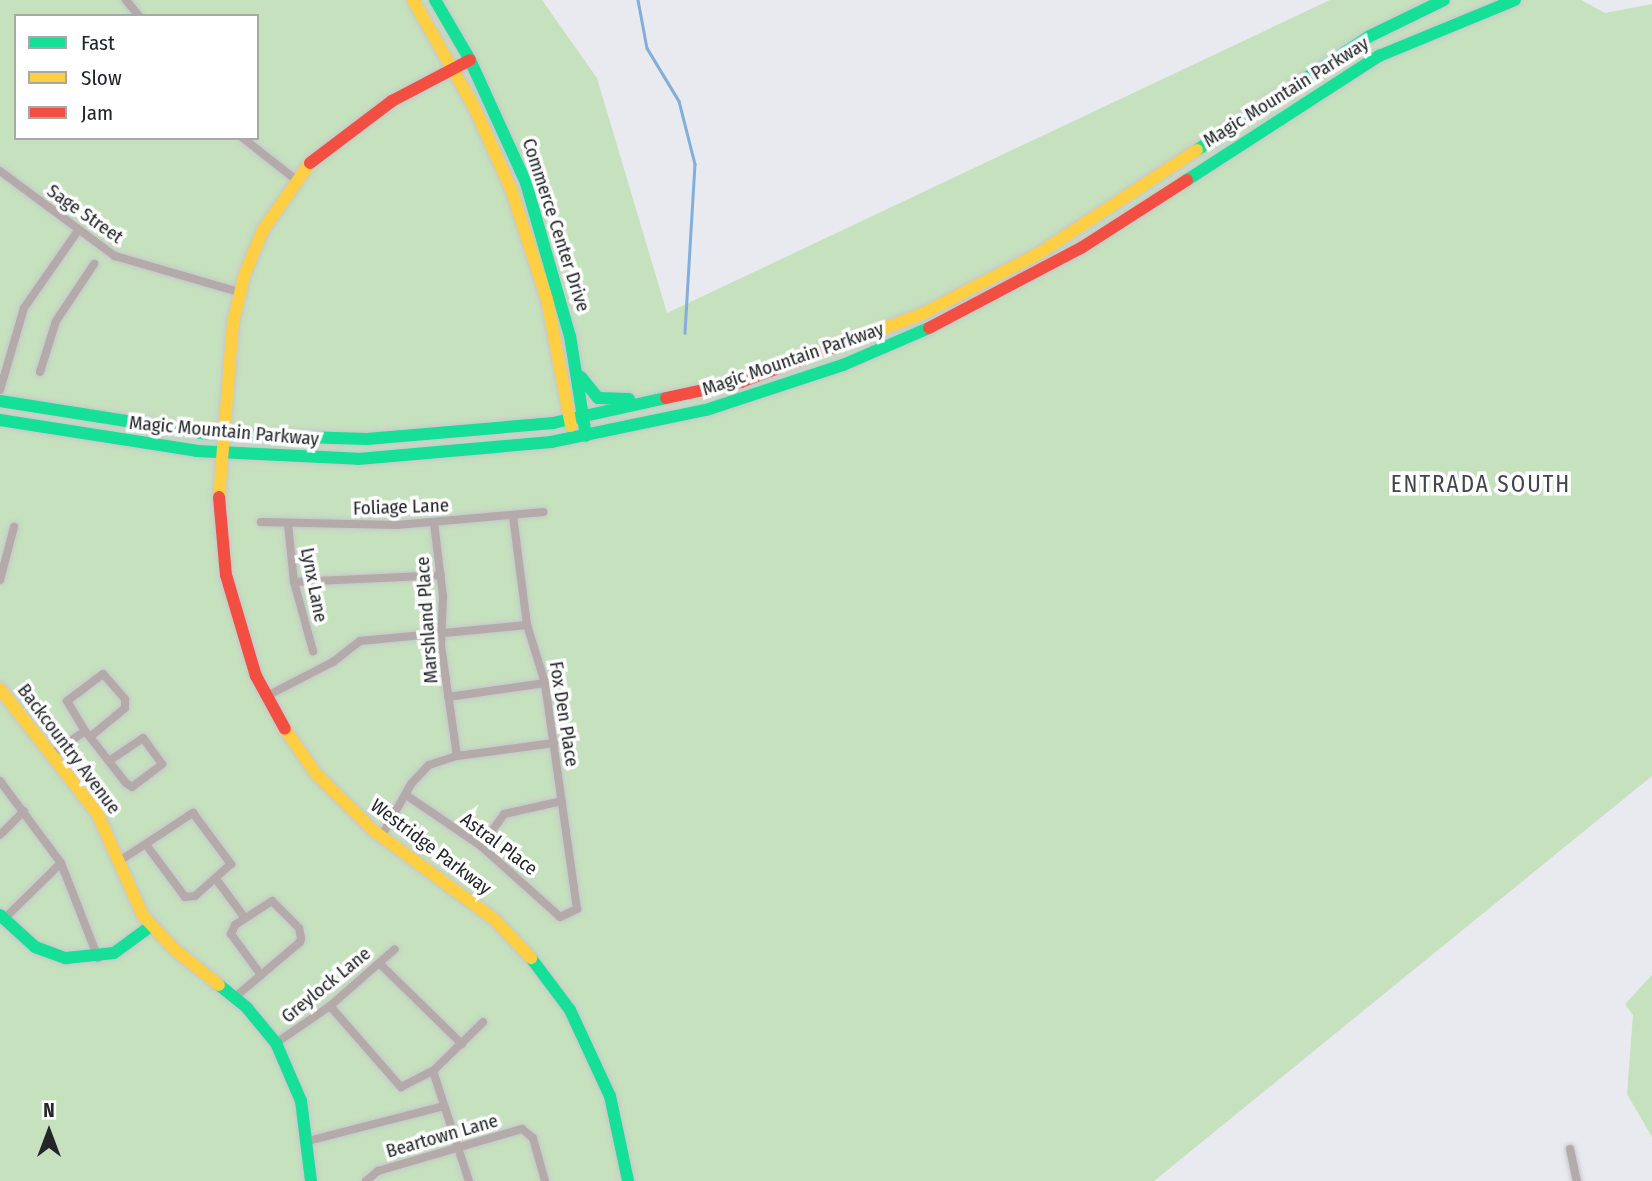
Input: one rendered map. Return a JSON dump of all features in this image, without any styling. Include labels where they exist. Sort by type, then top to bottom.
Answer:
[{"type":"street","points":[[126,0],[137,14]]},
{"type":"street","name":"Commerce Center Drive","points":[[413,0],[493,145],[529,241],[577,418],[586,436]]},
{"type":"street","name":"Commerce Center Drive","points":[[435,0],[470,60],[526,183],[579,374],[577,418],[572,438]]},
{"type":"street","name":"Magic Mountain Parkway","points":[[0,401],[114,422],[223,435],[367,439],[504,430],[577,418],[659,401],[798,363],[922,314],[992,279],[1106,212],[1370,36],[1444,0]]},
{"type":"street","name":"Magic Mountain Parkway","points":[[0,420],[221,454],[391,457],[586,436],[743,399],[843,365],[965,313],[1081,248],[1379,57],[1477,12],[1515,0]]},
{"type":"street","name":"Westridge Parkway","points":[[470,60],[354,125],[295,179],[263,230],[239,292],[223,435],[220,508],[226,575],[242,641],[267,696],[316,774],[381,837],[475,902],[545,975],[580,1028],[606,1086],[628,1181]]},
{"type":"street","points":[[246,140],[295,179]]},
{"type":"street","name":"Sage Street","points":[[0,172],[77,232],[130,262],[239,292]]},
{"type":"street","points":[[0,390],[24,308],[77,232]]},
{"type":"street","points":[[40,372],[55,321],[94,264]]},
{"type":"street","points":[[579,374],[598,398],[659,401]]},
{"type":"street","name":"Foliage Lane","points":[[261,522],[434,523],[542,512]]},
{"type":"street","name":"Fox Den Place","points":[[513,516],[527,625],[545,683],[578,909],[569,913]]},
{"type":"street","name":"Marshland Place","points":[[434,523],[441,575],[442,637],[457,756]]},
{"type":"street","name":"Lynx Lane","points":[[288,524],[294,582],[313,651]]},
{"type":"street","points":[[0,579],[14,527]]},
{"type":"street","points":[[294,582],[441,575]]},
{"type":"street","points":[[267,696],[333,662],[360,641],[442,637],[527,625]]},
{"type":"street","points":[[52,754],[87,734],[126,705],[103,674],[66,701],[87,734],[109,761],[132,787],[162,764],[143,738],[109,761]]},
{"type":"street","points":[[448,697],[545,683]]},
{"type":"street","name":"Backcountry Avenue","points":[[0,689],[97,813],[131,896],[151,926],[235,997],[276,1044],[295,1083],[308,1141],[311,1181]]},
{"type":"street","points":[[381,837],[406,795],[429,765],[457,756],[554,743]]},
{"type":"street","points":[[0,781],[61,863],[98,958]]},
{"type":"street","name":"Astral Place","points":[[406,795],[481,846],[561,917],[569,913]]},
{"type":"street","points":[[481,846],[504,814],[562,801]]},
{"type":"street","points":[[0,835],[24,811]]},
{"type":"street","points":[[118,862],[147,846],[193,813],[230,860],[228,869],[195,896],[182,896],[147,846]]},
{"type":"street","points":[[61,863],[2,917],[50,954],[98,958],[125,947],[151,926]]},
{"type":"street","points":[[216,879],[245,918]]},
{"type":"street","points":[[235,997],[261,975],[300,942],[301,931],[275,901],[245,918],[232,930],[231,939],[261,975]]},
{"type":"street","name":"Greylock Lane","points":[[276,1044],[330,1006],[395,949]]},
{"type":"street","points":[[379,964],[463,1044]]},
{"type":"street","points":[[330,1006],[401,1087],[433,1071],[483,1023]]},
{"type":"street","points":[[433,1071],[469,1181]]},
{"type":"street","points":[[308,1141],[444,1105]]},
{"type":"street","name":"Beartown Lane","points":[[367,1179],[458,1147],[527,1130],[533,1138],[545,1181]]},
{"type":"street","points":[[1570,1149],[1577,1181]]},
{"type":"green space","points":[[0,0],[542,0],[597,78],[667,313],[1330,0],[1581,0],[1605,13],[1652,4],[1652,776],[1154,1181],[0,1181]]},
{"type":"green space","points":[[1652,975],[1652,1137],[1627,1094],[1633,1015],[1625,1004]]},
{"type":"waterway","points":[[638,0],[647,48],[679,101],[695,164],[685,333]]},
{"type":"traffic: fast","points":[[435,0],[470,60],[526,183],[570,336],[586,436]]},
{"type":"traffic: fast","points":[[1197,150],[1370,36],[1444,0]]},
{"type":"traffic: fast","points":[[1187,180],[1379,56],[1515,0]]},
{"type":"traffic: fast","points":[[0,420],[197,451],[358,459],[551,442],[706,410],[843,365],[929,328]]},
{"type":"traffic: fast","points":[[581,377],[598,398],[629,399]]},
{"type":"traffic: fast","points":[[0,401],[208,434],[367,439],[553,423],[666,398]]},
{"type":"traffic: fast","points":[[0,915],[35,947],[66,958],[114,953],[151,926]]},
{"type":"traffic: fast","points":[[531,958],[570,1010],[610,1096],[628,1181]]},
{"type":"traffic: fast","points":[[219,985],[247,1008],[276,1043],[301,1101],[311,1181]]},
{"type":"traffic: slow","points":[[413,0],[474,107],[511,189],[547,300],[571,426]]},
{"type":"traffic: slow","points":[[859,338],[922,314],[1038,254],[1197,150]]},
{"type":"traffic: slow","points":[[219,497],[233,323],[244,276],[263,230],[310,163]]},
{"type":"traffic: slow","points":[[0,689],[97,813],[143,916],[175,950],[219,985]]},
{"type":"traffic: slow","points":[[285,729],[316,774],[374,831],[494,919],[531,958]]},
{"type":"traffic: jam","points":[[310,163],[392,101],[470,60]]},
{"type":"traffic: jam","points":[[929,328],[1081,248],[1187,180]]},
{"type":"traffic: jam","points":[[666,398],[741,382],[859,338]]},
{"type":"traffic: jam","points":[[219,497],[226,575],[256,676],[285,729]]},
{"type":"district","name":"ENTRADA SOUTH","points":[[1481,484]]}]
